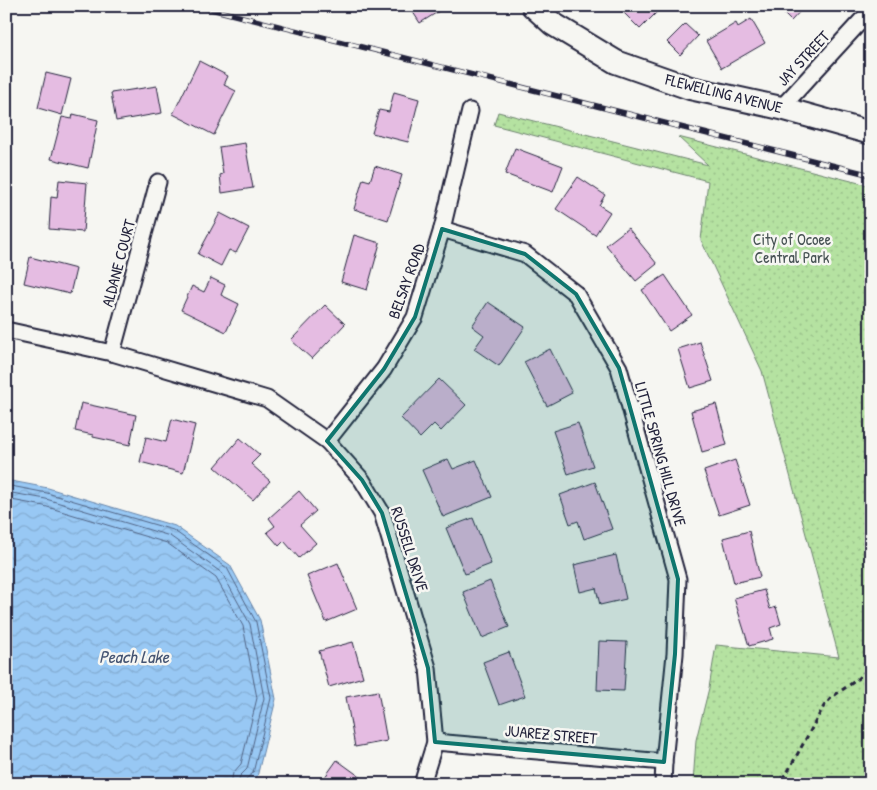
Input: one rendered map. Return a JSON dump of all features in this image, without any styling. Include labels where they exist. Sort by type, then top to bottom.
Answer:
[{"type":"street","name":"FLEWELLING AVENUE","points":[[533,6],[553,24],[616,62],[690,88],[781,108],[871,133]]},
{"type":"street","name":"JAY STREET","points":[[781,108],[871,10]]},
{"type":"street","name":"BELSAY ROAD","points":[[327,441],[384,369],[415,317],[442,229],[470,111]]},
{"type":"street","name":"ALDANE COURT","points":[[112,353],[158,182]]},
{"type":"street","name":"LITTLE SPRING HILL DRIVE","points":[[442,229],[525,254],[576,294],[619,368],[678,579],[675,654],[663,784]]},
{"type":"street","name":"RUSSELL DRIVE","points":[[6,330],[112,353],[268,399],[327,441],[362,480],[382,513],[428,668],[435,742],[422,784]]},
{"type":"street","name":"JUAREZ STREET","points":[[435,742],[664,762]]},
{"type":"path","points":[[775,784],[787,773],[824,706],[832,697],[871,666]]},
{"type":"highlighted area","points":[[442,229],[525,254],[576,294],[619,368],[678,579],[675,654],[664,762],[435,742],[428,668],[382,513],[362,480],[327,441],[384,369],[415,317]]},
{"type":"green space","name":"City of Ocoee Central Park","points":[[498,112],[708,165],[678,137],[871,186],[871,784],[693,784],[696,740],[709,688],[716,645],[839,657],[762,371],[701,240],[708,181],[494,125]]},
{"type":"water","name":"Peach Lake","points":[[6,480],[48,488],[175,526],[230,565],[260,620],[276,699],[257,777],[246,784],[6,784]]},
{"type":"building","points":[[409,6],[443,6],[444,8],[420,23]]},
{"type":"building","points":[[617,6],[663,6],[640,29]]},
{"type":"building","points":[[776,6],[805,6],[791,21]]},
{"type":"building","points":[[751,19],[765,43],[722,68],[706,41],[736,23],[738,27]]},
{"type":"building","points":[[685,24],[698,36],[680,55],[667,42]]},
{"type":"building","points":[[199,61],[228,76],[224,85],[236,91],[214,135],[173,114]]},
{"type":"building","points":[[46,73],[71,79],[62,115],[38,108]]},
{"type":"building","points":[[157,86],[162,113],[116,121],[111,93]]},
{"type":"building","points":[[394,92],[419,99],[408,142],[372,133],[379,110],[389,112]]},
{"type":"building","points":[[73,114],[98,120],[88,168],[51,159],[62,117],[72,119]]},
{"type":"building","points":[[245,143],[253,188],[222,193],[220,175],[223,174],[219,147]]},
{"type":"building","points":[[515,148],[563,166],[553,192],[505,174]]},
{"type":"building","points":[[375,166],[402,175],[388,220],[354,209],[363,179],[370,181]]},
{"type":"building","points":[[578,177],[605,195],[599,205],[610,212],[595,235],[556,209]]},
{"type":"building","points":[[59,180],[87,183],[83,232],[49,229],[51,197],[57,198]]},
{"type":"building","points":[[220,213],[249,228],[236,253],[229,250],[221,266],[198,254]]},
{"type":"building","points":[[628,228],[657,264],[636,281],[606,245]]},
{"type":"building","points":[[354,235],[380,243],[367,290],[341,282]]},
{"type":"building","points":[[30,257],[76,269],[70,294],[24,283]]},
{"type":"building","points":[[665,275],[692,315],[669,331],[642,290]]},
{"type":"building","points":[[211,278],[225,285],[221,295],[239,304],[226,332],[181,310],[192,286],[204,292]]},
{"type":"building","points":[[488,302],[525,327],[499,366],[474,349],[484,335],[472,326]]},
{"type":"building","points":[[325,305],[345,324],[312,359],[291,340]]},
{"type":"building","points":[[700,342],[713,381],[690,388],[678,349]]},
{"type":"building","points":[[550,349],[572,393],[547,406],[524,362]]},
{"type":"building","points":[[439,379],[466,405],[441,431],[434,424],[420,438],[401,418]]},
{"type":"building","points":[[81,403],[136,415],[130,445],[75,431]]},
{"type":"building","points":[[716,404],[727,445],[702,452],[691,411]]},
{"type":"building","points":[[172,419],[195,425],[183,473],[140,462],[146,437],[166,442]]},
{"type":"building","points":[[578,423],[593,466],[568,474],[553,431]]},
{"type":"building","points":[[240,438],[260,455],[251,464],[270,481],[253,500],[215,467]]},
{"type":"building","points":[[448,459],[453,469],[476,460],[492,497],[443,517],[422,470]]},
{"type":"building","points":[[735,460],[750,505],[719,515],[704,471]]},
{"type":"building","points":[[595,482],[612,529],[584,539],[578,521],[570,524],[560,495]]},
{"type":"building","points":[[299,491],[316,511],[300,525],[316,543],[299,558],[284,541],[279,546],[267,532],[275,526],[269,518]]},
{"type":"building","points":[[473,518],[491,564],[465,574],[446,528]]},
{"type":"building","points":[[749,531],[760,577],[734,583],[723,538]]},
{"type":"building","points":[[616,555],[626,599],[600,605],[596,588],[580,592],[574,565]]},
{"type":"building","points":[[338,563],[357,609],[326,622],[307,576]]},
{"type":"building","points":[[490,581],[509,627],[482,638],[463,592]]},
{"type":"building","points":[[764,590],[770,609],[776,607],[781,624],[770,628],[773,639],[749,646],[734,598]]},
{"type":"building","points":[[599,641],[627,642],[624,691],[597,690]]},
{"type":"building","points":[[353,642],[363,677],[329,687],[319,651]]},
{"type":"building","points":[[509,652],[525,696],[499,705],[483,662]]},
{"type":"building","points":[[378,691],[387,741],[355,747],[346,697]]},
{"type":"building","points":[[337,760],[370,784],[320,784]]},
{"type":"railway","points":[[199,6],[871,175]]}]
